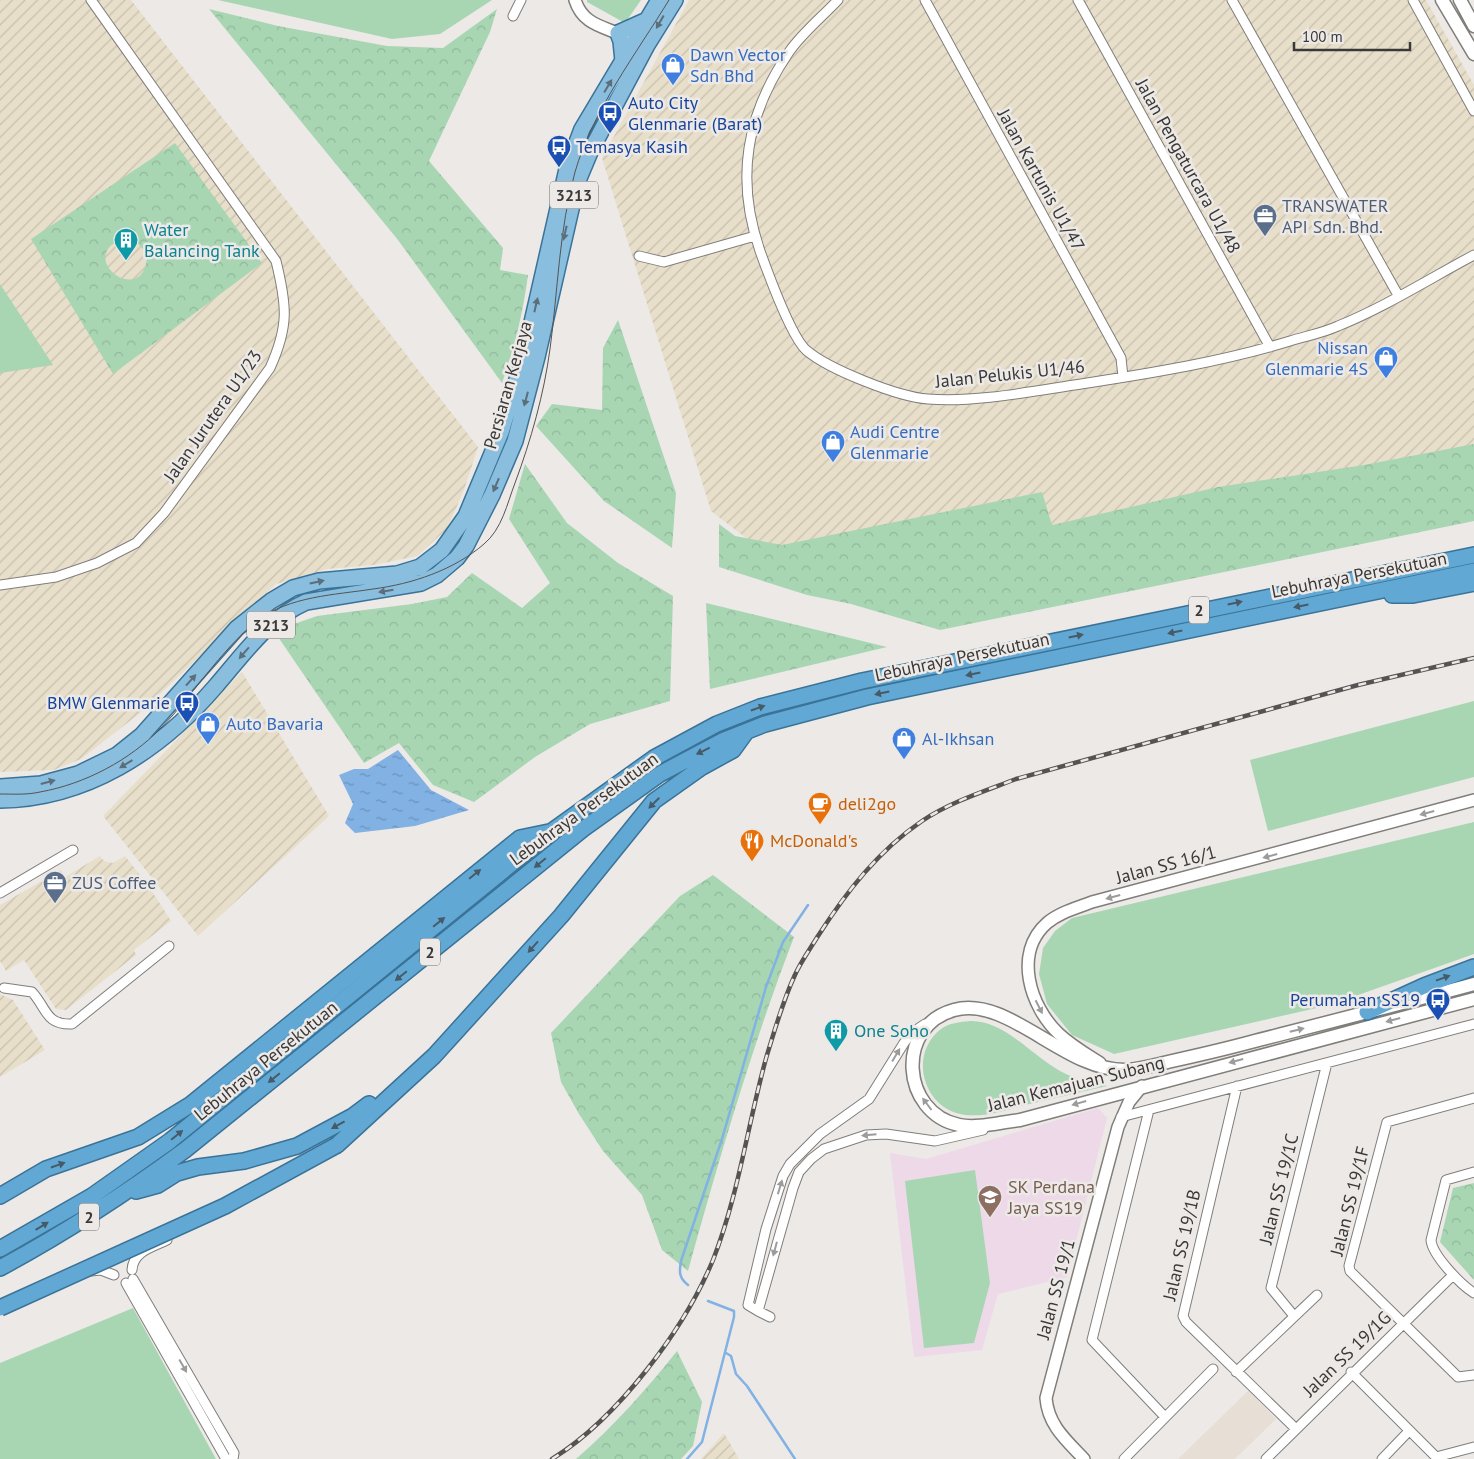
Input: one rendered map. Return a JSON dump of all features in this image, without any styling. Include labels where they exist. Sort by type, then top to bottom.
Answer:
[{"type":"highway","name":"Lebuhraya Persekutuan","points":[[0,1249],[92,1196],[170,1141],[552,831],[654,758],[717,724],[760,707],[818,691],[1474,555]]},
{"type":"highway","name":"Lebuhraya Persekutuan","points":[[0,1268],[51,1240],[127,1193],[185,1150],[582,829],[660,774],[696,754],[747,731],[800,713],[867,696],[1474,571]]},
{"type":"highway","points":[[1345,598],[1413,594],[1474,583]]},
{"type":"highway","points":[[0,1308],[225,1206],[337,1145],[434,1056],[561,916],[654,801],[702,767],[733,750],[747,731]]},
{"type":"highway","points":[[0,1196],[46,1169],[138,1137],[190,1105],[520,838],[552,831]]},
{"type":"highway","points":[[1367,1012],[1424,986],[1474,967]]},
{"type":"highway","points":[[127,1193],[158,1185],[178,1173],[198,1167],[244,1161],[297,1146],[353,1116],[434,1056]]},
{"type":"main road","name":"Persiaran Kerjaya","points":[[0,800],[50,796],[87,784],[128,763],[170,730],[211,691],[278,617],[306,602],[421,584],[437,575],[466,546],[482,519],[515,441],[567,169],[582,129],[659,0]]},
{"type":"main road","name":"Persiaran Kerjaya","points":[[0,787],[50,782],[78,774],[117,755],[142,735],[237,628],[271,601],[293,588],[319,581],[397,574],[420,567],[442,550],[456,533],[471,507],[531,355],[577,183],[594,144],[647,45],[675,0]]},
{"type":"main road","points":[[1442,0],[1474,54]]},
{"type":"main road","points":[[1460,0],[1474,26]]},
{"type":"main road","points":[[623,61],[618,33],[647,20]]},
{"type":"main road","name":"Jalan Kemajuan Subang","points":[[1474,983],[1367,1012],[1155,1065],[1127,1070],[1107,1068],[1067,1053],[990,1010],[968,1007],[947,1012],[934,1020],[919,1035],[911,1064],[914,1080],[928,1107],[940,1117],[960,1126],[1020,1120],[1144,1085],[1474,999]]},
{"type":"street","name":"Jalan Jurutera U1/23","points":[[0,585],[56,578],[97,563],[136,543],[164,513],[270,368],[280,346],[285,323],[285,298],[276,262],[91,0]]},
{"type":"street","points":[[513,16],[521,0]]},
{"type":"street","points":[[575,0],[581,15],[587,20],[635,41]]},
{"type":"street","name":"Jalan Pelukis U1/46","points":[[838,0],[790,51],[758,114],[746,165],[755,236],[783,311],[805,349],[846,373],[876,386],[926,399],[964,399],[1202,364],[1335,328],[1474,255]]},
{"type":"street","name":"Jalan Kartunis U1/47","points":[[925,0],[1121,358],[1123,377]]},
{"type":"street","name":"Jalan Pengaturcara U1/48","points":[[1078,0],[1270,347]]},
{"type":"street","points":[[1232,0],[1398,295]]},
{"type":"street","points":[[1413,0],[1474,111]]},
{"type":"street","points":[[639,256],[664,262],[755,236]]},
{"type":"street","name":"Jalan SS 16/1","points":[[1107,1068],[1059,1034],[1038,1006],[1029,978],[1028,963],[1036,936],[1047,923],[1065,912],[1092,902],[1474,800]]},
{"type":"street","points":[[0,893],[73,850]]},
{"type":"street","points":[[1,989],[32,992],[52,1020],[60,1024],[72,1024],[169,946]]},
{"type":"street","points":[[770,1317],[751,1308],[748,1302],[766,1229],[783,1176],[790,1164],[820,1134],[869,1099],[912,1032],[934,1020]]},
{"type":"street","points":[[1099,1097],[1111,1100],[1123,1114],[1149,1110],[1474,1024]]},
{"type":"street","name":"Jalan SS 19/1C","points":[[1294,1316],[1271,1288],[1326,1062]]},
{"type":"street","name":"Jalan SS 19/1","points":[[1084,1459],[1052,1424],[1046,1412],[1046,1398],[1123,1114],[1137,1091],[1144,1085]]},
{"type":"street","name":"Jalan SS 19/1B","points":[[1237,1086],[1183,1310],[1186,1322],[1295,1428]]},
{"type":"street","name":"Jalan SS 19/1F","points":[[1474,1098],[1388,1122],[1350,1266],[1350,1271],[1458,1377],[1474,1376]]},
{"type":"street","points":[[1149,1110],[1092,1340],[1165,1418]]},
{"type":"street","points":[[758,1311],[780,1233],[800,1172],[824,1149],[845,1140],[866,1135],[886,1134],[935,1141],[1020,1120]]},
{"type":"street","points":[[226,1459],[130,1277],[132,1261],[137,1255],[309,1166],[353,1137],[358,1126]]},
{"type":"street","points":[[1474,1172],[1446,1180],[1431,1240],[1431,1247],[1453,1275],[1474,1293]]},
{"type":"street","points":[[766,1229],[780,1233]]},
{"type":"street","points":[[0,1300],[54,1279],[88,1271],[101,1270],[114,1275]]},
{"type":"street","name":"Jalan SS 19/1G","points":[[1266,1459],[1295,1428],[1453,1275]]},
{"type":"street","points":[[130,1277],[234,1452],[233,1459]]},
{"type":"street","points":[[1236,1372],[1317,1295]]},
{"type":"street","points":[[1124,1459],[1213,1369]]},
{"type":"street","points":[[1352,1372],[1436,1457],[1474,1447]]},
{"type":"street","points":[[1382,1459],[1409,1431]]},
{"type":"shaded area","points":[[0,0],[131,0],[478,447],[464,490],[447,529],[417,556],[374,565],[327,569],[276,584],[140,713],[81,759],[54,770],[0,772]]},
{"type":"shaded area","points":[[689,0],[1426,0],[1474,85],[1474,494],[759,548],[711,511],[602,158]]},
{"type":"shaded area","points":[[242,672],[329,816],[198,936],[103,816]]},
{"type":"shaded area","points":[[100,856],[104,861],[113,863],[125,856],[148,885],[171,921],[134,950],[136,955],[66,1010],[56,1009],[24,960],[6,971],[0,961],[0,905],[61,870],[65,877]]},
{"type":"shaded area","points":[[0,994],[13,1000],[45,1050],[0,1077]]},
{"type":"shaded area","name":"SK Perdana Jaya SS19","points":[[1098,1108],[1107,1118],[1067,1277],[998,1294],[982,1350],[914,1357],[890,1153],[926,1159]]},
{"type":"shaded area","points":[[1249,1390],[1276,1419],[1235,1459],[1178,1459]]},
{"type":"shaded area","points":[[724,1433],[739,1459],[701,1459]]},
{"type":"green space","points":[[218,0],[492,0],[440,34],[392,39]]},
{"type":"green space","points":[[587,0],[641,0],[625,23],[587,2]]},
{"type":"green space","points":[[209,9],[278,26],[387,46],[443,48],[497,9],[490,32],[429,161],[503,248],[500,270],[528,275],[518,329],[502,383],[398,240]]},
{"type":"green space","points":[[175,143],[262,263],[113,374],[31,239]],"holes":[[[122,239],[127,239],[141,246],[147,258],[143,272],[134,279],[124,279],[115,274],[108,267],[105,257],[109,247]]]},
{"type":"green space","points":[[0,284],[53,365],[0,373]]},
{"type":"green space","points":[[618,320],[676,493],[672,548],[604,501],[536,426],[552,404],[602,410],[603,348]]},
{"type":"green space","points":[[1474,444],[1474,521],[940,630],[851,604],[807,595],[719,567],[719,524],[735,536],[782,545],[1042,492],[1052,525],[1218,487],[1364,465]]},
{"type":"green space","points":[[525,464],[567,523],[618,563],[673,596],[670,701],[590,724],[535,757],[474,802],[433,785],[399,743],[364,763],[274,631],[317,616],[412,604],[447,597],[472,573],[522,608],[550,583],[509,519]]},
{"type":"green space","points":[[706,603],[887,647],[710,689]]},
{"type":"green space","points":[[1474,701],[1474,777],[1268,831],[1250,760]]},
{"type":"green space","points":[[1474,822],[1474,954],[1330,1005],[1114,1054],[1072,1035],[1047,1004],[1039,974],[1043,948],[1055,931],[1072,918]]},
{"type":"green space","points":[[713,875],[794,937],[764,1019],[737,1103],[688,1271],[662,1250],[642,1195],[603,1151],[579,1114],[561,1082],[551,1033],[680,896]]},
{"type":"green space","points":[[970,1021],[983,1022],[1008,1033],[1066,1074],[1107,1086],[988,1114],[966,1115],[951,1111],[940,1104],[931,1093],[925,1080],[923,1067],[925,1053],[931,1040],[941,1029],[951,1024]]},
{"type":"green space","points":[[975,1170],[990,1283],[974,1343],[924,1348],[905,1181]]},
{"type":"green space","points":[[1474,1183],[1474,1280],[1440,1242],[1453,1188]]},
{"type":"green space","points":[[133,1308],[216,1459],[0,1459],[0,1363]]},
{"type":"green space","points":[[677,1351],[702,1402],[693,1446],[681,1459],[576,1459],[629,1407]]},
{"type":"water","points":[[398,750],[431,790],[469,810],[415,826],[355,833],[345,823],[353,804],[339,775],[354,769],[368,769]]},
{"type":"waterway","points":[[688,1285],[680,1274],[681,1261],[722,1139],[766,987],[783,942],[808,905]]},
{"type":"waterway","points":[[687,1459],[702,1442],[734,1317],[734,1311],[708,1301]]},
{"type":"waterway","points":[[726,1353],[731,1356],[736,1374],[747,1386],[795,1459]]},
{"type":"tram line","points":[[0,794],[30,794],[57,788],[90,777],[121,760],[149,740],[161,728],[243,633],[257,621],[283,606],[328,595],[403,584],[446,568],[472,553],[490,538],[500,524],[506,508],[541,400],[550,349],[565,216],[575,172],[593,127],[616,83],[669,0]]},
{"type":"railway","points":[[552,1459],[576,1442],[624,1397],[646,1371],[685,1315],[713,1260],[722,1235],[737,1184],[767,1055],[779,1015],[796,972],[840,903],[864,873],[891,845],[922,821],[944,808],[1016,779],[1358,685],[1474,658]]},
{"type":"place","name":"Dawn Vector Sdn Bhd","points":[[673,86]]},
{"type":"place","name":"Auto City Glenmarie (Barat)","points":[[610,134]]},
{"type":"place","name":"Temasya Kasih","points":[[559,168]]},
{"type":"place","name":"TRANSWATER API Sdn. Bhd.","points":[[1265,237]]},
{"type":"place","name":"Water Balancing Tank","points":[[126,261]]},
{"type":"place","name":"Nissan Glenmarie 4S","points":[[1386,379]]},
{"type":"place","name":"Audi Centre Glenmarie","points":[[833,463]]},
{"type":"place","name":"BMW Glenmarie","points":[[187,724]]},
{"type":"place","name":"Auto Bavaria","points":[[208,745]]},
{"type":"place","name":"Al-Ikhsan","points":[[904,760]]},
{"type":"place","name":"deli2go","points":[[820,825]]},
{"type":"place","name":"McDonald's","points":[[752,862]]},
{"type":"place","name":"ZUS Coffee","points":[[55,904]]},
{"type":"place","name":"Perumahan SS19","points":[[1438,1021]]},
{"type":"place","name":"One Soho","points":[[836,1052]]},
{"type":"place","name":"SK Perdana Jaya SS19","points":[[990,1218]]}]
